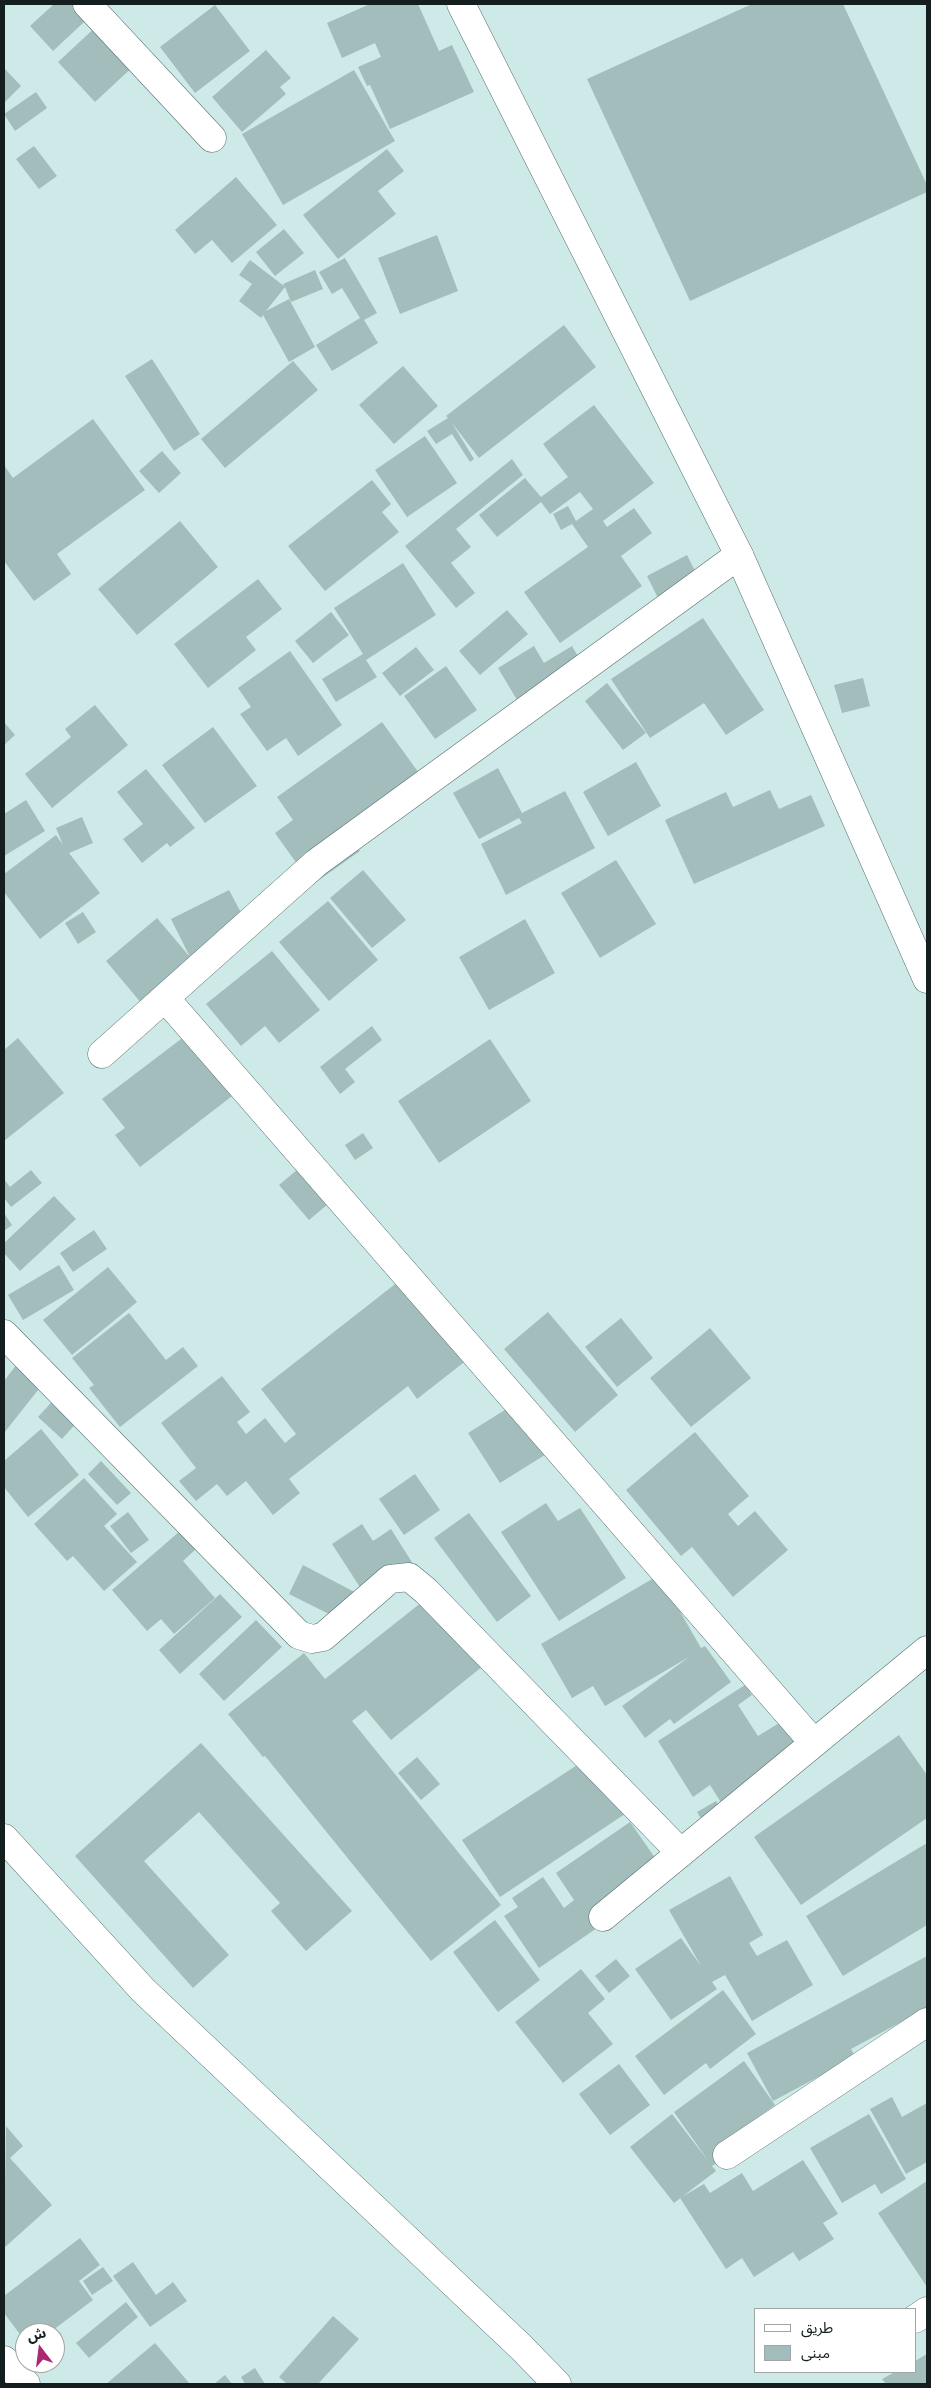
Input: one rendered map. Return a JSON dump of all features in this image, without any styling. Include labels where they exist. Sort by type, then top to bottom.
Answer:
[{"type":"street","points":[[87,4],[212,138]]},
{"type":"street","points":[[461,4],[739,554],[927,979]]},
{"type":"street","points":[[102,1054],[316,863],[739,554]]},
{"type":"street","points":[[165,998],[814,1743]]},
{"type":"street","points":[[4,1334],[299,1635],[312,1639],[323,1637],[390,1579],[409,1577],[426,1591],[680,1853]]},
{"type":"street","points":[[603,1916],[927,1650]]},
{"type":"street","points":[[4,1838],[142,1990],[521,2347],[557,2384]]},
{"type":"street","points":[[727,2155],[927,2022]]},
{"type":"street","points":[[916,2318],[927,2311]]},
{"type":"street","points":[[4,2360],[26,2384]]},
{"type":"building","points":[[54,4],[91,4],[97,10],[53,51],[30,26]]},
{"type":"building","points":[[370,4],[418,4],[439,51],[452,45],[474,92],[390,129],[370,85],[367,86],[358,67],[381,57],[375,43],[342,58],[327,23]]},
{"type":"building","points":[[752,4],[843,4],[927,185],[927,192],[690,301],[587,79]]},
{"type":"building","points":[[215,5],[250,51],[195,93],[160,47]]},
{"type":"building","points":[[101,22],[138,62],[95,102],[58,62]]},
{"type":"building","points":[[266,50],[291,78],[280,87],[286,94],[242,132],[212,97]]},
{"type":"building","points":[[4,68],[21,86],[4,103]]},
{"type":"building","points":[[354,70],[395,141],[283,205],[242,134]]},
{"type":"building","points":[[36,92],[47,108],[15,131],[4,114]]},
{"type":"building","points":[[34,146],[57,176],[39,189],[16,159]]},
{"type":"building","points":[[387,149],[404,171],[378,191],[396,214],[338,259],[303,215]]},
{"type":"building","points":[[236,177],[277,225],[232,263],[212,240],[195,254],[175,230]]},
{"type":"building","points":[[284,229],[304,253],[275,276],[256,252]]},
{"type":"building","points":[[437,235],[458,291],[400,314],[378,258]]},
{"type":"building","points":[[345,258],[377,313],[364,320],[378,343],[332,371],[316,345],[360,318],[342,288],[332,294],[319,272]]},
{"type":"building","points":[[250,260],[284,286],[283,284],[315,270],[323,289],[291,302],[285,287],[266,311],[289,299],[315,347],[289,362],[263,315],[261,318],[239,301],[252,284],[239,275]]},
{"type":"building","points":[[564,325],[596,367],[479,458],[452,423],[474,459],[470,462],[452,434],[436,444],[427,431],[448,418],[446,416]]},
{"type":"building","points":[[152,359],[200,434],[174,451],[125,376]]},
{"type":"building","points":[[293,361],[318,390],[225,468],[201,439]]},
{"type":"building","points":[[403,366],[438,406],[394,444],[359,405]]},
{"type":"building","points":[[594,405],[654,483],[603,521],[607,527],[634,508],[652,533],[621,556],[642,586],[560,643],[524,592],[588,547],[572,524],[561,530],[553,514],[568,506],[576,521],[593,509],[580,492],[550,514],[541,502],[497,537],[479,515],[525,478],[541,497],[568,477],[543,444]]},
{"type":"building","points":[[93,419],[145,490],[57,554],[71,574],[34,601],[4,561],[4,465],[13,478]]},
{"type":"building","points":[[425,436],[457,483],[407,517],[375,470]]},
{"type":"building","points":[[162,451],[181,473],[159,493],[139,471]]},
{"type":"building","points":[[512,459],[523,475],[456,529],[471,547],[451,563],[475,593],[456,608],[405,546]]},
{"type":"building","points":[[372,480],[391,504],[382,512],[399,532],[325,591],[288,546]]},
{"type":"building","points":[[180,521],[218,567],[137,635],[98,589]]},
{"type":"building","points":[[687,555],[702,585],[662,606],[647,576]]},
{"type":"building","points":[[403,563],[436,615],[366,660],[377,677],[336,702],[322,679],[363,654],[334,608]]},
{"type":"building","points":[[258,579],[282,609],[246,637],[256,650],[208,688],[174,644]]},
{"type":"building","points":[[507,610],[528,634],[480,675],[459,651]]},
{"type":"building","points":[[331,612],[349,635],[313,663],[295,641]]},
{"type":"building","points":[[703,618],[764,710],[726,735],[704,703],[650,738],[611,679]]},
{"type":"building","points":[[534,646],[544,663],[572,646],[587,672],[523,710],[498,668]]},
{"type":"building","points":[[416,647],[434,670],[400,696],[382,673]]},
{"type":"building","points":[[290,651],[342,725],[298,756],[286,738],[267,751],[240,714],[251,707],[238,688]]},
{"type":"building","points":[[446,666],[477,710],[435,739],[404,696]]},
{"type":"building","points":[[863,678],[870,706],[842,713],[834,685]]},
{"type":"building","points":[[607,683],[646,733],[623,750],[585,701]]},
{"type":"building","points":[[95,705],[128,745],[52,808],[25,774],[71,737],[65,729]]},
{"type":"building","points":[[4,722],[15,735],[4,745]]},
{"type":"building","points":[[382,722],[424,780],[348,834],[360,851],[312,885],[275,833],[293,820],[277,797]]},
{"type":"building","points":[[213,727],[257,786],[205,823],[162,765]]},
{"type":"building","points":[[636,762],[661,806],[608,836],[583,792]]},
{"type":"building","points":[[498,768],[522,813],[565,791],[595,848],[506,895],[481,844],[522,823],[519,818],[479,839],[453,793]]},
{"type":"building","points":[[146,769],[195,828],[170,847],[167,843],[142,863],[123,839],[143,824],[117,792]]},
{"type":"building","points":[[770,790],[779,809],[811,795],[825,826],[694,884],[665,820],[726,792],[733,807]]},
{"type":"building","points":[[26,800],[45,831],[4,856],[4,814]]},
{"type":"building","points":[[82,817],[93,843],[69,853],[100,893],[40,939],[4,892],[4,874],[56,835],[63,845],[56,828]]},
{"type":"building","points":[[616,860],[656,924],[600,958],[561,893]]},
{"type":"building","points":[[363,870],[406,920],[372,948],[330,898]]},
{"type":"building","points":[[229,890],[254,937],[147,1010],[106,961],[157,918],[190,957],[171,919]]},
{"type":"building","points":[[328,901],[378,960],[329,1001],[279,942]]},
{"type":"building","points":[[83,912],[96,932],[78,944],[65,923]]},
{"type":"building","points":[[525,919],[555,973],[489,1010],[459,957]]},
{"type":"building","points":[[272,951],[320,1010],[279,1043],[265,1026],[241,1046],[206,1004]]},
{"type":"building","points":[[372,1026],[382,1040],[345,1069],[355,1082],[340,1094],[320,1067]]},
{"type":"building","points":[[189,1033],[236,1093],[140,1167],[115,1135],[125,1128],[102,1099]]},
{"type":"building","points":[[18,1038],[64,1093],[4,1141],[4,1050]]},
{"type":"building","points":[[490,1039],[531,1101],[439,1163],[398,1101]]},
{"type":"building","points":[[363,1133],[373,1148],[355,1160],[345,1145]]},
{"type":"building","points":[[310,1159],[340,1194],[309,1220],[279,1185]]},
{"type":"building","points":[[31,1170],[42,1183],[11,1207],[4,1198],[4,1179],[10,1187]]},
{"type":"building","points":[[54,1196],[76,1219],[20,1271],[4,1253],[4,1243]]},
{"type":"building","points":[[4,1213],[12,1225],[4,1231]]},
{"type":"building","points":[[94,1230],[107,1249],[73,1272],[60,1253]]},
{"type":"building","points":[[59,1265],[74,1290],[23,1320],[8,1295]]},
{"type":"building","points":[[108,1267],[137,1302],[72,1355],[43,1320]]},
{"type":"building","points":[[408,1274],[472,1356],[417,1399],[408,1386],[289,1479],[300,1493],[273,1515],[246,1481],[227,1496],[217,1484],[196,1501],[179,1481],[196,1468],[161,1423],[222,1376],[250,1412],[237,1422],[246,1434],[265,1418],[285,1443],[296,1434],[261,1389]]},
{"type":"building","points":[[548,1312],[618,1395],[575,1432],[504,1349]]},
{"type":"building","points":[[129,1313],[166,1360],[183,1347],[198,1366],[120,1427],[89,1388],[94,1385],[72,1358]]},
{"type":"building","points":[[621,1318],[653,1358],[617,1387],[585,1347]]},
{"type":"building","points":[[710,1328],[751,1378],[691,1427],[650,1378]]},
{"type":"building","points":[[17,1364],[42,1385],[4,1433],[4,1381]]},
{"type":"building","points":[[57,1396],[81,1418],[62,1439],[38,1417]]},
{"type":"building","points":[[516,1403],[548,1453],[500,1483],[468,1433]]},
{"type":"building","points":[[41,1429],[79,1475],[28,1517],[4,1487],[4,1461]]},
{"type":"building","points":[[695,1432],[749,1496],[728,1514],[738,1526],[755,1511],[788,1550],[733,1597],[692,1547],[681,1556],[626,1490]]},
{"type":"building","points":[[101,1461],[131,1493],[117,1505],[88,1474]]},
{"type":"building","points":[[415,1474],[440,1510],[404,1535],[379,1499]]},
{"type":"building","points":[[84,1478],[117,1514],[104,1526],[137,1562],[104,1591],[73,1556],[67,1561],[34,1524]]},
{"type":"building","points":[[546,1503],[558,1521],[580,1508],[626,1578],[559,1621],[501,1532]]},
{"type":"building","points":[[128,1512],[149,1540],[131,1553],[110,1526]]},
{"type":"building","points":[[469,1513],[531,1596],[497,1622],[434,1538]]},
{"type":"building","points":[[362,1524],[373,1541],[391,1529],[415,1567],[367,1598],[332,1544]]},
{"type":"building","points":[[180,1531],[196,1549],[183,1561],[215,1598],[174,1634],[161,1619],[147,1631],[112,1590]]},
{"type":"building","points":[[303,1565],[364,1597],[349,1624],[289,1594]]},
{"type":"building","points":[[659,1575],[701,1648],[705,1646],[731,1682],[674,1724],[670,1719],[645,1738],[622,1706],[689,1657],[605,1706],[593,1686],[572,1698],[541,1644]]},
{"type":"building","points":[[220,1594],[242,1617],[180,1674],[159,1650]]},
{"type":"building","points":[[427,1598],[483,1666],[391,1740],[366,1710],[352,1721],[501,1905],[431,1961],[265,1756],[263,1757],[228,1714],[304,1653],[325,1679]]},
{"type":"building","points":[[256,1620],[282,1647],[224,1701],[199,1674]]},
{"type":"building","points":[[745,1685],[752,1695],[738,1705],[758,1736],[789,1717],[816,1759],[729,1815],[710,1785],[693,1797],[658,1741]]},
{"type":"building","points":[[899,1735],[927,1775],[927,1818],[801,1905],[754,1837]]},
{"type":"building","points":[[201,1743],[352,1911],[306,1951],[271,1911],[280,1903],[199,1812],[144,1861],[229,1955],[193,1988],[75,1856]]},
{"type":"building","points":[[417,1757],[440,1784],[421,1800],[398,1773]]},
{"type":"building","points":[[588,1758],[625,1814],[500,1897],[462,1840]]},
{"type":"building","points":[[716,1801],[724,1814],[705,1825],[697,1812]]},
{"type":"building","points":[[630,1822],[658,1862],[623,1910],[539,1968],[504,1916],[518,1907],[512,1898],[543,1877],[564,1908],[574,1900],[556,1873]]},
{"type":"building","points":[[927,1843],[927,1925],[843,1976],[806,1916]]},
{"type":"building","points":[[730,1876],[763,1935],[749,1943],[757,1956],[787,1940],[813,1985],[752,2021],[725,1975],[712,1982],[717,1989],[671,2020],[635,1969],[681,1938],[701,1966],[669,1910]]},
{"type":"building","points":[[495,1920],[540,1980],[498,2012],[453,1952]]},
{"type":"building","points":[[927,1956],[927,2008],[851,2049],[863,2071],[828,2089],[820,2076],[773,2101],[747,2053]]},
{"type":"building","points":[[616,1959],[630,1976],[609,1993],[595,1976]]},
{"type":"building","points":[[581,1969],[605,1999],[588,2013],[613,2044],[563,2083],[515,2022]]},
{"type":"building","points":[[723,1990],[756,2034],[710,2069],[706,2063],[664,2095],[635,2056]]},
{"type":"building","points":[[744,2061],[775,2105],[747,2125],[754,2136],[712,2166],[716,2171],[674,2203],[630,2147],[672,2114],[709,2162],[674,2112]]},
{"type":"building","points":[[619,2064],[650,2105],[610,2135],[579,2094]]},
{"type":"building","points":[[892,2097],[902,2117],[927,2103],[927,2162],[906,2174],[870,2109]]},
{"type":"building","points":[[869,2114],[906,2179],[881,2194],[875,2184],[842,2203],[810,2148]]},
{"type":"building","points":[[6,2126],[23,2146],[10,2158],[52,2205],[4,2248]]},
{"type":"building","points":[[803,2160],[838,2214],[823,2223],[834,2239],[799,2261],[793,2252],[754,2277],[742,2258],[726,2269],[680,2198],[704,2184],[710,2193],[742,2173],[753,2191]]},
{"type":"building","points":[[927,2181],[927,2287],[878,2213]]},
{"type":"building","points":[[80,2238],[100,2265],[79,2281],[93,2300],[62,2323],[15,2323],[15,2328],[4,2313],[4,2296]]},
{"type":"building","points":[[133,2262],[156,2295],[173,2282],[187,2301],[150,2327],[113,2276]]},
{"type":"building","points":[[103,2267],[113,2281],[92,2295],[83,2281]]},
{"type":"building","points":[[126,2302],[138,2317],[89,2358],[76,2343]]},
{"type":"building","points":[[333,2316],[359,2339],[318,2384],[287,2384],[279,2377]]},
{"type":"building","points":[[155,2343],[190,2384],[106,2384]]},
{"type":"building","points":[[927,2354],[927,2384],[886,2384],[882,2379],[893,2373],[916,2373],[916,2360]]},
{"type":"building","points":[[255,2368],[265,2384],[245,2384],[241,2377]]},
{"type":"building","points":[[225,2375],[232,2384],[214,2384]]}]
